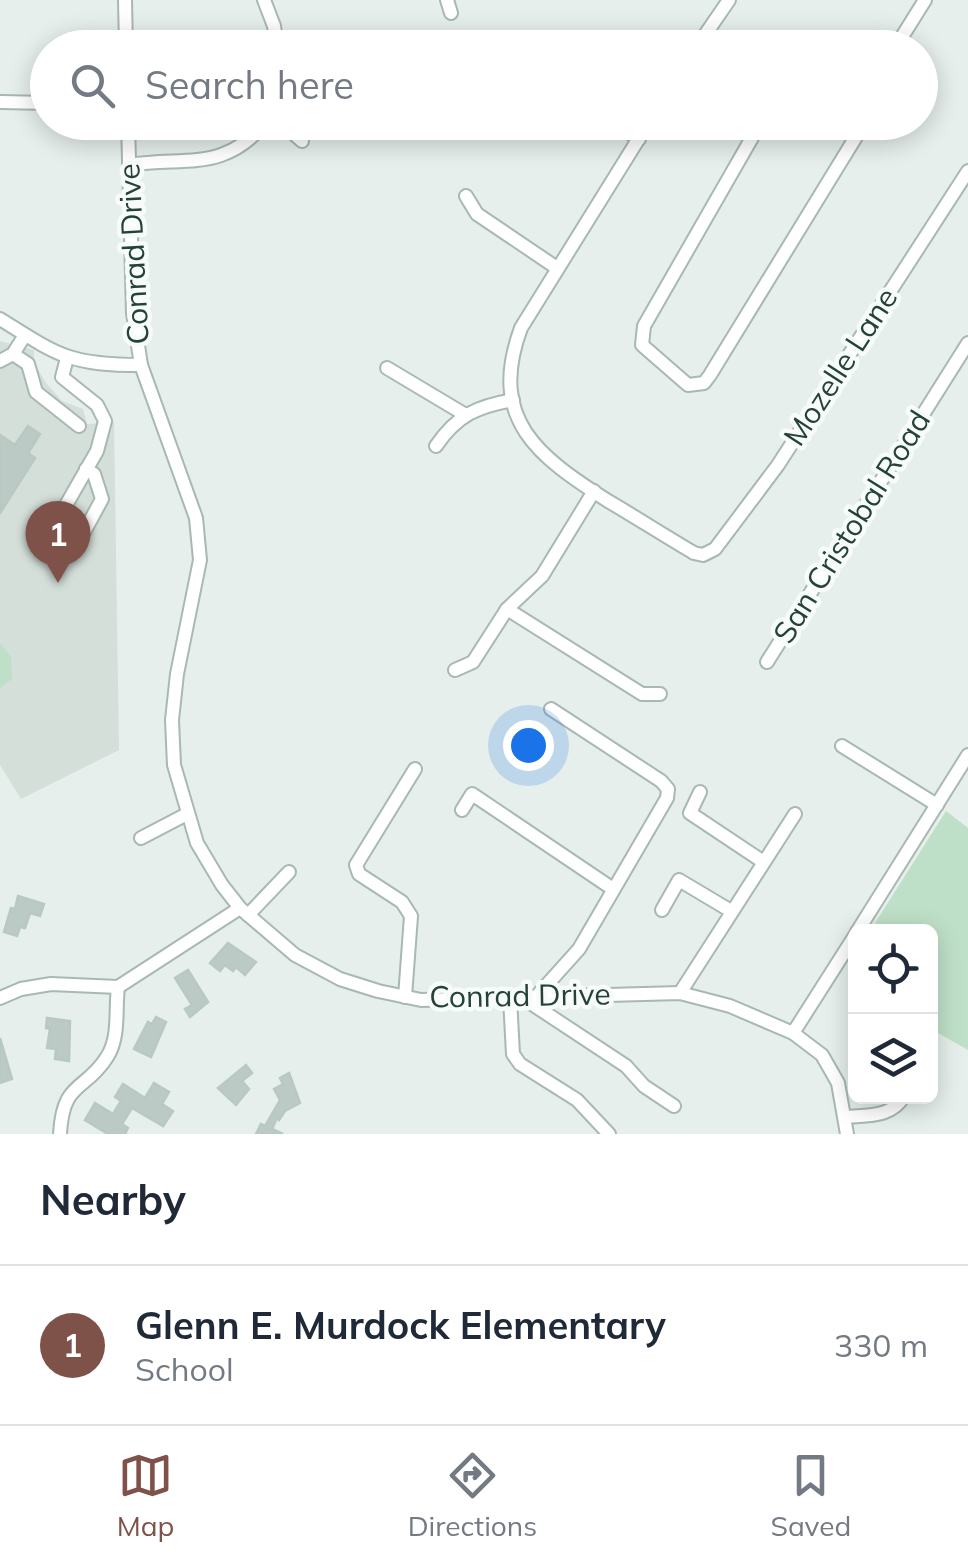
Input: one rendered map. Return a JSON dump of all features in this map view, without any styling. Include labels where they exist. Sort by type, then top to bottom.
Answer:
[{"type":"street","points":[[124,0],[125,30]]},
{"type":"street","points":[[264,0],[275,30]]},
{"type":"street","points":[[708,30],[729,0]]},
{"type":"street","points":[[907,30],[925,0]]},
{"type":"street","points":[[0,102],[30,103]]},
{"type":"street","name":"Conrad Drive","points":[[128,140],[133,313],[141,364],[196,518],[198,580],[176,674],[174,765],[197,843],[222,885],[244,911],[295,955],[340,979],[421,1000],[680,993],[730,1006],[793,1033],[816,1050],[838,1083],[847,1134]]},
{"type":"street","points":[[128,165],[221,157],[250,140]]},
{"type":"street","points":[[455,670],[473,662],[507,609],[542,576],[594,492],[540,453],[520,423],[511,376],[517,340],[557,268],[638,140]]},
{"type":"street","points":[[752,140],[644,326],[642,345],[688,385],[704,383],[854,140]]},
{"type":"street","name":"Mozelle Lane","points":[[594,492],[694,554],[704,555],[714,548],[778,466],[968,170]]},
{"type":"street","points":[[466,196],[477,214],[557,268]]},
{"type":"street","points":[[0,319],[67,358],[96,365],[141,364]]},
{"type":"street","points":[[25,335],[4,358],[28,364],[36,392],[79,426]]},
{"type":"street","name":"San Cristobal Road","points":[[767,662],[968,342]]},
{"type":"street","points":[[54,526],[96,451],[104,417],[97,406],[62,377],[67,358]]},
{"type":"street","points":[[386,368],[464,414]]},
{"type":"street","points":[[436,446],[464,414],[484,405],[513,400]]},
{"type":"street","points":[[83,534],[102,500],[94,474],[86,469]]},
{"type":"street","points":[[507,609],[642,694],[660,694]]},
{"type":"street","points":[[551,708],[661,781],[668,790],[668,798],[579,948],[523,998],[513,1054],[520,1064],[577,1100],[609,1134]]},
{"type":"street","points":[[842,746],[937,805]]},
{"type":"street","points":[[862,924],[968,755]]},
{"type":"street","points":[[405,996],[412,916],[402,902],[356,870],[415,768]]},
{"type":"street","points":[[700,792],[690,813],[762,862]]},
{"type":"street","points":[[462,810],[472,794],[614,889]]},
{"type":"street","points":[[141,838],[187,814]]},
{"type":"street","points":[[680,993],[795,814]]},
{"type":"street","points":[[0,998],[52,984],[118,987],[244,911],[289,872]]},
{"type":"street","points":[[662,910],[679,880],[731,911]]},
{"type":"street","points":[[793,1033],[848,946]]},
{"type":"street","points":[[60,1134],[66,1100],[111,1050],[116,1033],[118,987]]},
{"type":"street","points":[[523,998],[626,1066],[644,1086],[674,1106]]},
{"type":"street","points":[[846,1117],[884,1114],[899,1104]]},
{"type":"shaded area","points":[[0,341],[34,350],[34,363],[46,383],[62,401],[83,409],[87,424],[114,422],[119,750],[21,799],[0,765]]},
{"type":"green space","points":[[0,643],[11,657],[12,679],[0,688]]},
{"type":"green space","points":[[946,811],[968,828],[968,1050],[938,1033],[938,924],[874,924]]},
{"type":"building","points":[[28,426],[40,434],[28,453],[35,458],[0,513],[0,435],[15,445]]},
{"type":"building","points":[[18,896],[44,904],[40,916],[30,913],[25,928],[20,927],[17,936],[4,932]]},
{"type":"building","points":[[228,943],[256,962],[245,975],[236,967],[233,971],[225,965],[220,971],[210,963]]},
{"type":"building","points":[[188,970],[208,1002],[190,1017],[185,1009],[192,1005],[175,978]]},
{"type":"building","points":[[156,1017],[166,1022],[151,1057],[134,1049],[148,1022],[152,1024]]},
{"type":"building","points":[[47,1018],[70,1021],[69,1061],[55,1059],[56,1049],[47,1048]]},
{"type":"building","points":[[0,1038],[12,1079],[0,1083]]},
{"type":"building","points":[[246,1065],[252,1073],[242,1081],[249,1089],[236,1105],[218,1088]]},
{"type":"building","points":[[289,1073],[300,1103],[277,1118],[272,1129],[283,1134],[256,1134],[280,1100],[274,1089],[283,1084],[280,1078]]},
{"type":"building","points":[[154,1083],[169,1092],[162,1104],[173,1111],[163,1126],[132,1108],[122,1124],[128,1128],[125,1134],[108,1134],[85,1120],[95,1103],[113,1114],[121,1101],[115,1097],[123,1084],[145,1098]]},
{"type":"place","name":"Glenn E. Murdock Elementary","points":[[58,583]]}]
